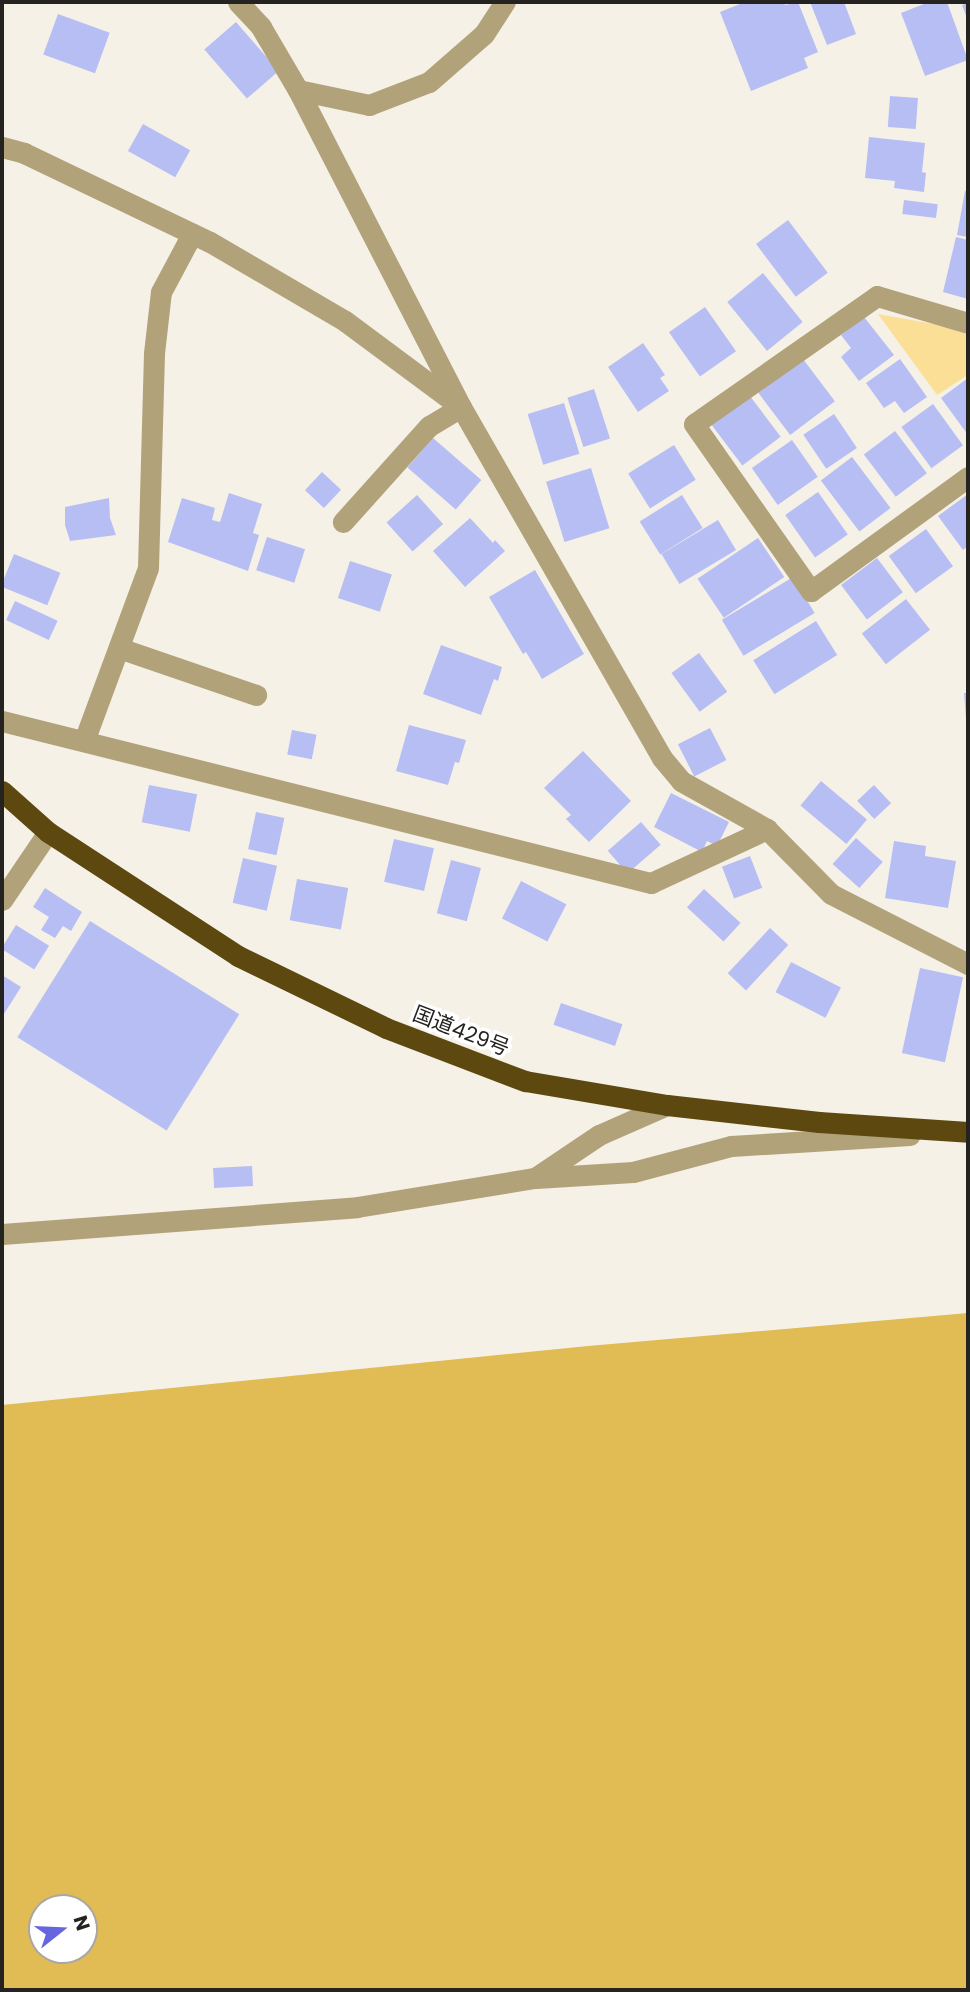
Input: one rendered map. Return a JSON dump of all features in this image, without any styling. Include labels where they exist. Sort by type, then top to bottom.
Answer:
[{"type":"highway","name":"国道429号","points":[[2,791],[48,832],[237,956],[386,1028],[525,1081],[667,1105],[959,1132]]},
{"type":"street","points":[[238,2],[261,27],[298,90],[461,407],[662,758],[681,781],[767,829],[831,894],[968,964]]},
{"type":"street","points":[[298,90],[369,104],[429,82],[484,34],[505,2]]},
{"type":"street","points":[[2,147],[24,153],[192,234],[345,321],[461,407]]},
{"type":"street","points":[[84,741],[148,568],[154,353],[161,292],[192,234]]},
{"type":"street","points":[[968,323],[877,296],[694,424],[811,591],[968,477]]},
{"type":"street","points":[[343,522],[429,426],[461,407]]},
{"type":"street","points":[[119,648],[256,695]]},
{"type":"street","points":[[2,721],[651,883],[767,829]]},
{"type":"street","points":[[2,900],[48,832]]},
{"type":"street","points":[[535,1178],[599,1135],[667,1105]]},
{"type":"street","points":[[2,1234],[356,1207],[535,1178],[633,1172],[731,1146],[959,1132]]},
{"type":"shaded area","points":[[878,314],[945,326],[968,335],[968,375],[937,395]]},
{"type":"shaded area","points":[[968,1313],[968,1990],[2,1990],[2,1405],[588,1346]]},
{"type":"building","points":[[745,2],[784,2],[785,5],[798,2],[818,52],[804,58],[808,68],[751,91],[720,12]]},
{"type":"building","points":[[810,2],[844,2],[856,34],[827,45]]},
{"type":"building","points":[[929,2],[947,2],[968,60],[925,76],[901,13]]},
{"type":"building","points":[[968,3],[968,21],[962,5]]},
{"type":"building","points":[[58,14],[110,33],[95,73],[43,54]]},
{"type":"building","points":[[236,22],[279,71],[247,99],[204,50]]},
{"type":"building","points":[[890,96],[918,98],[916,129],[888,127]]},
{"type":"building","points":[[143,124],[190,150],[175,177],[128,151]]},
{"type":"building","points":[[869,137],[925,143],[922,172],[926,173],[924,192],[894,188],[895,181],[865,178]]},
{"type":"building","points":[[965,191],[968,191],[968,237],[957,235]]},
{"type":"building","points":[[904,200],[938,204],[936,218],[902,214]]},
{"type":"building","points":[[788,220],[828,273],[796,297],[756,244]]},
{"type":"building","points":[[956,237],[968,240],[968,299],[943,292]]},
{"type":"building","points":[[763,273],[803,322],[767,351],[727,302]]},
{"type":"building","points":[[705,307],[736,351],[700,376],[669,332]]},
{"type":"building","points":[[864,317],[894,355],[859,381],[841,357],[851,348],[841,335]]},
{"type":"building","points":[[643,343],[665,375],[660,378],[669,391],[638,412],[608,367]]},
{"type":"building","points":[[803,359],[835,401],[790,435],[758,393]]},
{"type":"building","points":[[900,359],[927,397],[904,413],[895,401],[884,408],[866,383]]},
{"type":"building","points":[[968,378],[968,435],[941,398]]},
{"type":"building","points":[[594,389],[610,438],[583,447],[567,398]]},
{"type":"building","points":[[750,396],[781,437],[742,466],[712,425]]},
{"type":"building","points":[[564,403],[579,454],[543,465],[528,414]]},
{"type":"building","points":[[933,404],[963,445],[931,468],[901,427]]},
{"type":"building","points":[[834,414],[857,448],[826,469],[803,435]]},
{"type":"building","points":[[895,431],[927,473],[896,497],[864,454]]},
{"type":"building","points":[[433,438],[481,480],[456,509],[407,467]]},
{"type":"building","points":[[792,440],[818,477],[778,505],[752,468]]},
{"type":"building","points":[[674,445],[696,480],[650,508],[628,474]]},
{"type":"building","points":[[852,457],[891,508],[859,532],[821,480]]},
{"type":"building","points":[[591,468],[609,528],[564,542],[546,482]]},
{"type":"building","points":[[322,472],[341,490],[324,508],[305,490]]},
{"type":"building","points":[[818,492],[848,535],[815,558],[785,515]]},
{"type":"building","points":[[229,493],[262,504],[253,533],[259,535],[248,571],[168,542],[182,498],[215,508],[212,520],[220,522]]},
{"type":"building","points":[[968,494],[968,546],[963,550],[938,516]]},
{"type":"building","points":[[417,495],[443,524],[413,551],[387,522]]},
{"type":"building","points":[[682,495],[703,528],[660,555],[640,521]]},
{"type":"building","points":[[109,498],[110,518],[116,535],[70,541],[65,525],[65,507]]},
{"type":"building","points":[[470,518],[493,543],[495,540],[505,551],[465,587],[433,551]]},
{"type":"building","points":[[718,520],[736,550],[679,584],[661,554]]},
{"type":"building","points":[[926,529],[953,566],[916,593],[889,556]]},
{"type":"building","points":[[267,537],[305,549],[294,583],[256,570]]},
{"type":"building","points":[[758,538],[784,577],[724,618],[697,579]]},
{"type":"building","points":[[14,554],[60,573],[47,605],[2,587]]},
{"type":"building","points":[[877,558],[903,592],[867,619],[841,585]]},
{"type":"building","points":[[350,561],[392,575],[380,612],[338,598]]},
{"type":"building","points":[[535,570],[584,654],[542,679],[526,652],[523,654],[489,597]]},
{"type":"building","points":[[793,577],[815,613],[743,656],[722,620]]},
{"type":"building","points":[[906,599],[930,630],[886,664],[862,633]]},
{"type":"building","points":[[15,601],[58,621],[49,640],[6,620]]},
{"type":"building","points":[[816,621],[837,655],[774,694],[753,660]]},
{"type":"building","points":[[441,645],[502,667],[498,681],[494,679],[481,715],[423,694]]},
{"type":"building","points":[[699,653],[727,692],[700,712],[671,673]]},
{"type":"building","points":[[964,693],[968,693],[968,719],[966,719]]},
{"type":"building","points":[[409,725],[466,740],[448,785],[396,771]]},
{"type":"building","points":[[710,728],[726,760],[694,776],[678,744]]},
{"type":"building","points":[[292,730],[317,735],[312,759],[287,755]]},
{"type":"building","points":[[583,751],[631,801],[589,842],[566,819],[571,815],[544,788]]},
{"type":"building","points":[[821,781],[867,820],[846,844],[800,806]]},
{"type":"building","points":[[149,785],[197,794],[190,832],[142,822]]},
{"type":"building","points":[[874,785],[891,803],[874,819],[857,801]]},
{"type":"building","points":[[671,793],[729,822],[717,846],[707,841],[702,852],[654,827]]},
{"type":"building","points":[[256,812],[284,818],[276,855],[248,849]]},
{"type":"building","points":[[641,822],[661,845],[627,874],[608,851]]},
{"type":"building","points":[[856,838],[883,862],[859,888],[833,864]]},
{"type":"building","points":[[394,839],[434,848],[424,891],[384,882]]},
{"type":"building","points":[[894,841],[926,846],[925,856],[956,861],[948,908],[885,898]]},
{"type":"building","points":[[750,856],[762,888],[734,898],[722,867]]},
{"type":"building","points":[[243,858],[277,866],[267,911],[233,903]]},
{"type":"building","points":[[451,860],[481,868],[467,921],[437,913]]},
{"type":"building","points":[[297,879],[348,888],[341,929],[290,920]]},
{"type":"building","points":[[521,881],[566,904],[547,942],[502,918]]},
{"type":"building","points":[[45,888],[82,912],[71,931],[63,926],[55,938],[41,930],[49,917],[33,907]]},
{"type":"building","points":[[704,889],[741,923],[724,941],[687,907]]},
{"type":"building","points":[[90,921],[239,1014],[167,1130],[17,1037]]},
{"type":"building","points":[[16,925],[49,946],[34,969],[2,949]]},
{"type":"building","points":[[770,928],[788,945],[746,990],[728,973]]},
{"type":"building","points":[[791,962],[841,987],[825,1018],[776,992]]},
{"type":"building","points":[[920,968],[963,977],[945,1062],[902,1053]]},
{"type":"building","points":[[2,975],[21,987],[2,1017]]},
{"type":"building","points":[[561,1003],[622,1024],[615,1046],[554,1025]]},
{"type":"building","points":[[252,1166],[253,1186],[214,1188],[213,1168]]}]
